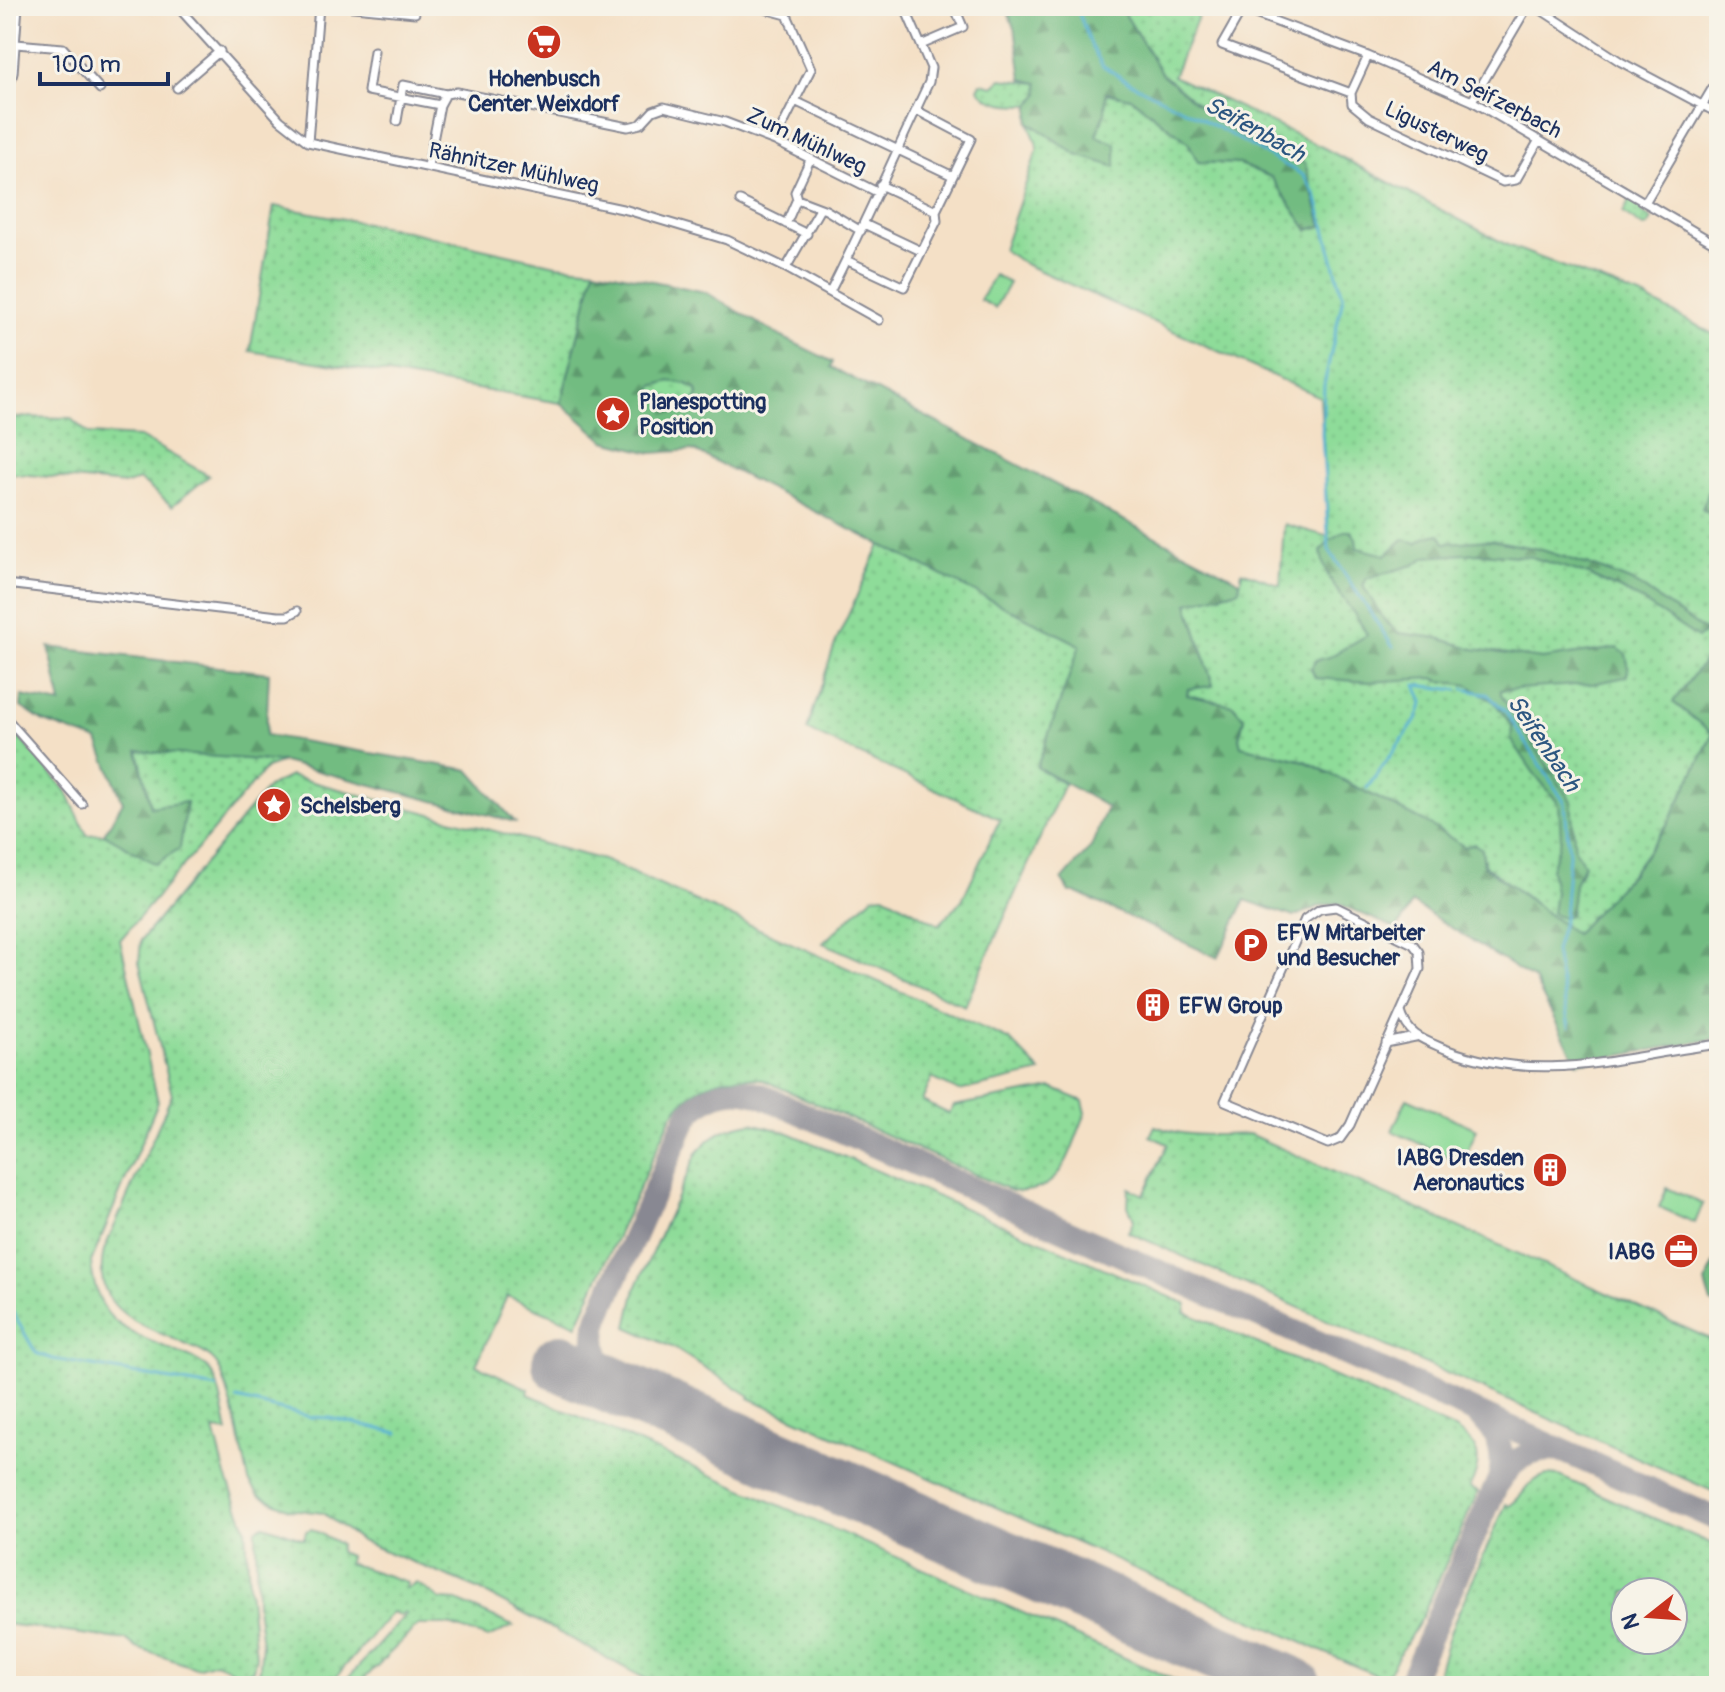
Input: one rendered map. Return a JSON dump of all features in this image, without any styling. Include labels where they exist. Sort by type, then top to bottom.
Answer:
[{"type":"street","points":[[6,98],[16,44],[18,6]]},
{"type":"street","name":"Rähnitzer Mühlweg","points":[[177,6],[280,120],[308,142],[627,210],[727,240],[786,268],[879,320]]},
{"type":"street","points":[[308,142],[319,6]]},
{"type":"street","points":[[344,6],[415,13]]},
{"type":"street","points":[[754,6],[787,15],[811,69],[775,141]]},
{"type":"street","points":[[830,292],[863,228],[929,82],[931,68],[904,6]]},
{"type":"street","points":[[921,45],[963,27],[954,6]]},
{"type":"street","points":[[1472,101],[1528,6]]},
{"type":"street","points":[[1535,6],[1621,62],[1719,114]]},
{"type":"street","points":[[1243,8],[1222,45],[1351,93],[1368,56]]},
{"type":"street","name":"Am Seifzerbach","points":[[1243,8],[1368,56],[1472,101],[1719,246]]},
{"type":"street","points":[[16,44],[63,48],[100,89]]},
{"type":"street","points":[[177,88],[220,51]]},
{"type":"street","points":[[374,51],[368,91],[440,105]]},
{"type":"street","points":[[1646,201],[1719,77]]},
{"type":"street","name":"Zum Mühlweg","points":[[401,97],[403,85],[446,94],[457,92],[628,127],[641,124],[653,111],[664,107],[725,122],[775,141],[810,160],[936,211]]},
{"type":"street","name":"Ligusterweg","points":[[1351,93],[1352,104],[1369,118],[1503,182],[1516,180],[1539,140]]},
{"type":"street","points":[[428,166],[440,105],[446,94]]},
{"type":"street","points":[[397,121],[401,97]]},
{"type":"street","points":[[795,101],[953,176]]},
{"type":"street","points":[[846,260],[904,287],[937,221],[936,211],[971,139],[916,110]]},
{"type":"street","points":[[786,224],[797,199],[795,192],[810,160]]},
{"type":"street","points":[[797,199],[921,251]]},
{"type":"street","points":[[740,201],[807,234]]},
{"type":"street","points":[[786,268],[820,209]]},
{"type":"street","points":[[6,584],[278,616],[288,616],[297,611]]},
{"type":"street","points":[[6,718],[82,804]]},
{"type":"street","points":[[1336,907],[1413,944],[1419,952],[1420,969],[1386,1043],[1350,1125],[1340,1139],[1328,1144],[1225,1101],[1305,919],[1320,909],[1336,907]]},
{"type":"street","points":[[1401,1012],[1407,1029],[1415,1037],[1485,1061],[1547,1068],[1598,1065],[1719,1044]]},
{"type":"street","points":[[1386,1043],[1415,1037]]},
{"type":"green space","points":[[1006,6],[1022,6],[1033,13],[1043,6],[1120,6],[1162,74],[1208,113],[1257,147],[1305,163],[1322,226],[1308,230],[1271,177],[1239,164],[1198,162],[1188,142],[1131,98],[1106,93],[1105,113],[1096,136],[1116,144],[1116,167],[1077,155],[1029,122],[1030,105],[1039,94],[1038,83],[1022,79],[1016,34]]},
{"type":"green space","points":[[1120,6],[1203,6],[1173,76],[1324,148],[1507,245],[1645,298],[1719,337],[1719,466],[1702,509],[1719,520],[1719,641],[1673,702],[1713,733],[1669,822],[1632,873],[1576,935],[1484,865],[1482,849],[1465,847],[1425,822],[1306,761],[1240,746],[1244,718],[1187,695],[1187,689],[1213,685],[1188,603],[1239,590],[1242,571],[1280,585],[1284,524],[1329,537],[1320,397],[1027,265],[1003,250],[1038,148],[1029,122],[1077,155],[1099,127],[1105,93],[1131,98],[1188,142],[1198,162],[1239,164],[1271,177],[1308,230],[1305,163],[1257,147],[1208,113],[1161,74]]},
{"type":"green space","points":[[1001,79],[1038,83],[1040,94],[1030,105],[1016,105],[995,101],[978,89],[981,83],[993,86]]},
{"type":"green space","points":[[1630,199],[1643,207],[1641,212],[1652,219],[1648,226],[1643,227],[1623,213]]},
{"type":"green space","points":[[274,206],[398,229],[556,265],[595,269],[561,403],[250,351]]},
{"type":"green space","points":[[595,269],[705,292],[782,337],[833,362],[831,367],[1240,581],[1239,590],[1188,603],[1213,686],[1188,689],[1187,695],[1233,705],[1244,718],[1239,738],[1241,746],[1305,761],[1425,822],[1465,847],[1474,844],[1482,849],[1484,866],[1575,934],[1632,873],[1669,822],[1713,734],[1673,702],[1719,641],[1719,1038],[1577,1063],[1534,980],[1412,903],[1397,929],[1337,903],[1320,906],[1294,917],[1245,900],[1218,958],[1075,892],[1069,892],[1062,880],[1091,847],[1107,807],[1037,767],[1080,645],[693,450],[652,453],[605,441],[561,403]],"holes":[[[670,381],[687,384],[697,390],[698,395],[692,405],[671,405],[653,395],[653,386]]]},
{"type":"green space","points":[[994,275],[1009,283],[995,308],[980,300]]},
{"type":"green space","points":[[670,381],[687,384],[697,390],[698,395],[692,405],[671,405],[653,395],[653,386]]},
{"type":"green space","points":[[14,417],[70,418],[89,434],[140,437],[209,476],[172,506],[140,480],[126,484],[8,473]]},
{"type":"green space","points":[[1719,466],[1719,520],[1702,509]]},
{"type":"green space","points":[[1344,531],[1351,531],[1357,548],[1386,555],[1403,539],[1417,543],[1440,534],[1445,543],[1491,540],[1539,549],[1637,584],[1706,632],[1698,638],[1634,596],[1583,573],[1531,557],[1479,553],[1426,557],[1414,565],[1367,578],[1363,586],[1385,621],[1399,633],[1542,659],[1617,648],[1626,654],[1629,669],[1626,677],[1592,684],[1501,690],[1501,695],[1571,801],[1575,850],[1584,864],[1574,885],[1570,915],[1561,918],[1552,913],[1555,892],[1551,869],[1561,839],[1559,804],[1511,739],[1512,726],[1494,702],[1468,685],[1433,678],[1369,682],[1315,678],[1311,668],[1316,660],[1329,657],[1367,635],[1333,585],[1323,563],[1321,551]]},
{"type":"green space","points":[[881,543],[1081,645],[1037,767],[1064,784],[965,1006],[823,943],[873,896],[884,895],[939,925],[962,900],[1000,819],[807,730],[835,644]]},
{"type":"green space","points":[[49,647],[269,673],[266,735],[469,770],[515,822],[283,762],[138,751],[151,807],[187,802],[180,848],[156,864],[104,834],[123,802],[98,741],[42,721],[21,707],[22,696],[61,704]]},
{"type":"green space","points":[[6,723],[66,790],[87,835],[104,834],[156,863],[186,803],[151,807],[137,750],[283,762],[266,768],[120,940],[158,1102],[91,1262],[100,1300],[118,1323],[144,1338],[201,1362],[217,1384],[228,1432],[214,1430],[226,1476],[246,1528],[256,1656],[253,1670],[241,1675],[216,1662],[196,1668],[137,1648],[127,1640],[6,1624]]},
{"type":"green space","points":[[290,776],[603,860],[1010,1040],[1041,1072],[959,1091],[932,1078],[922,1101],[949,1114],[954,1106],[1052,1088],[1083,1101],[1086,1113],[1062,1169],[1043,1187],[1012,1191],[761,1079],[734,1078],[710,1083],[690,1095],[672,1115],[577,1325],[507,1296],[476,1365],[529,1389],[528,1394],[1188,1686],[659,1686],[478,1589],[361,1541],[323,1513],[289,1509],[259,1495],[249,1481],[231,1401],[216,1363],[202,1352],[136,1322],[122,1312],[104,1288],[102,1271],[104,1250],[172,1095],[139,962],[141,940],[268,787]]},
{"type":"green space","points":[[1407,1098],[1477,1129],[1462,1163],[1392,1131]]},
{"type":"green space","points":[[752,1123],[789,1133],[1187,1304],[1185,1312],[1465,1436],[1477,1455],[1477,1470],[1470,1488],[1478,1492],[1423,1615],[1387,1675],[1380,1677],[749,1398],[672,1347],[627,1327],[636,1288],[697,1153],[721,1132]]},
{"type":"green space","points":[[1155,1126],[1190,1134],[1249,1134],[1719,1343],[1719,1494],[1128,1232],[1134,1220],[1128,1206],[1129,1188],[1144,1195],[1168,1144],[1150,1136]]},
{"type":"green space","points":[[1667,1188],[1703,1204],[1695,1223],[1659,1207]]},
{"type":"green space","points":[[1718,1256],[1719,1307],[1711,1303],[1705,1283]]},
{"type":"green space","points":[[1547,1475],[1559,1476],[1719,1547],[1719,1686],[1434,1686],[1451,1629],[1506,1504],[1509,1506],[1515,1502],[1529,1485]]},
{"type":"green space","points":[[264,1525],[304,1539],[306,1531],[312,1529],[340,1544],[339,1552],[349,1556],[348,1563],[407,1582],[406,1589],[417,1583],[441,1600],[457,1601],[513,1626],[488,1638],[449,1625],[418,1625],[357,1686],[341,1686],[406,1614],[400,1616],[392,1612],[328,1686],[258,1686],[262,1644],[257,1606],[256,1529]]},
{"type":"waterway","name":"Seifenbach","points":[[1076,6],[1102,65],[1128,82],[1303,175],[1316,195],[1343,297],[1324,385],[1322,433],[1329,550],[1393,647]]},
{"type":"waterway","points":[[1367,788],[1417,719],[1423,702],[1416,685],[1458,690]]},
{"type":"waterway","name":"Seifenbach","points":[[1464,689],[1487,694],[1506,712],[1565,803],[1569,854],[1564,918],[1555,951],[1569,1027]]},
{"type":"waterway","points":[[6,1301],[36,1353],[53,1359],[217,1388]]},
{"type":"waterway","points":[[237,1399],[398,1433]]},
{"type":"taxiway","points":[[627,1391],[610,1376],[599,1358],[595,1339],[599,1316],[686,1119],[709,1098],[727,1091],[748,1091],[1719,1520]]},
{"type":"taxiway","points":[[1408,1686],[1500,1477],[1502,1459],[1498,1443],[1491,1428],[1479,1416]]},
{"type":"taxiway","points":[[1499,1482],[1511,1466],[1525,1456],[1543,1451],[1562,1451]]},
{"type":"runway","points":[[561,1363],[1293,1686]]},
{"type":"place","name":"Hohenbusch Center Weixdorf","points":[[544,42]]},
{"type":"place","name":"Planespotting Position","points":[[613,414]]},
{"type":"place","name":"Schelsberg","points":[[274,805]]},
{"type":"place","name":"EFW Mitarbeiter und Besucher","points":[[1251,945]]},
{"type":"place","name":"EFW Group","points":[[1153,1005]]},
{"type":"place","name":"IABG Dresden Aeronautics","points":[[1550,1170]]},
{"type":"place","name":"IABG","points":[[1681,1251]]}]
